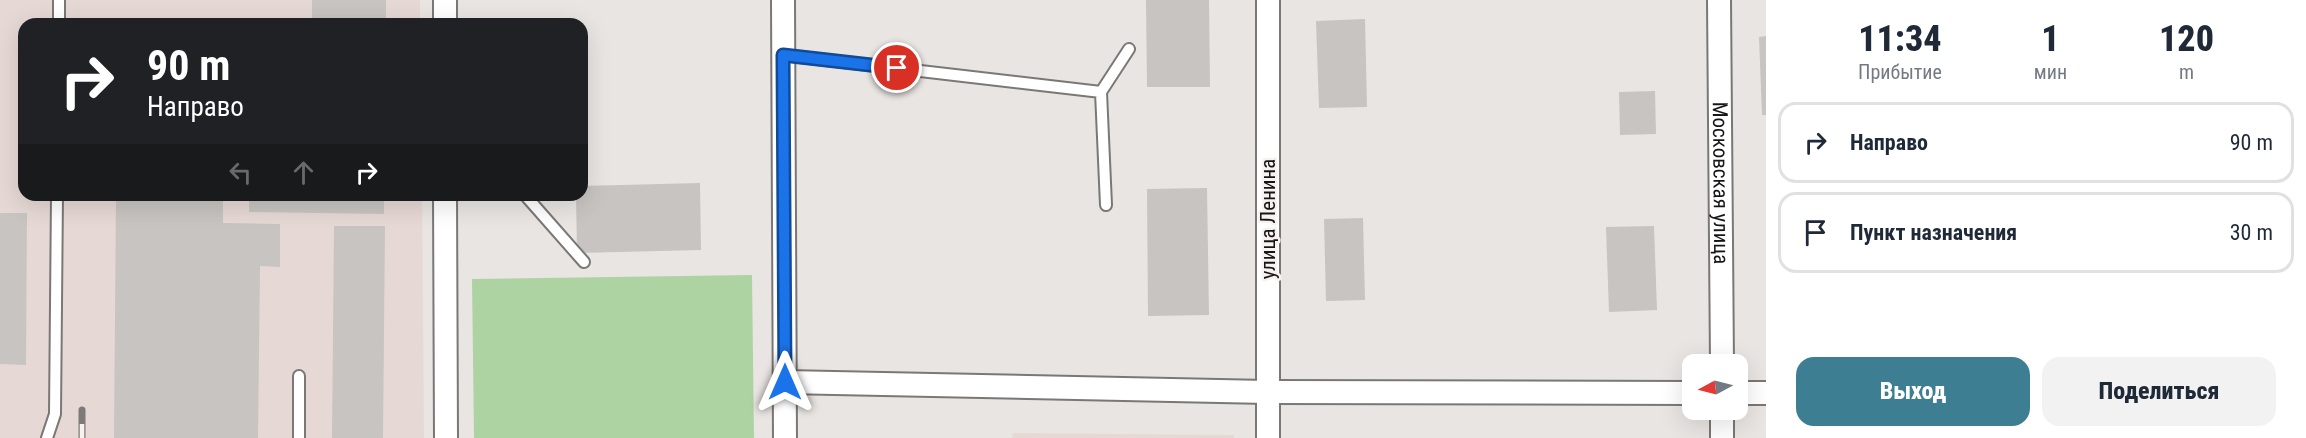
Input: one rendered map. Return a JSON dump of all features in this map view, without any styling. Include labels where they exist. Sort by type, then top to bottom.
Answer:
[{"type":"street","points":[[445,0],[445,18]]},
{"type":"street","points":[[783,0],[785,438]]},
{"type":"street","name":"улица Ленина","points":[[1268,0],[1268,438]]},
{"type":"street","name":"Московская улица","points":[[1719,0],[1722,354]]},
{"type":"street","points":[[445,201],[446,438]]},
{"type":"street","points":[[785,382],[1267,392],[1682,393]]},
{"type":"street","points":[[1748,393],[1766,393]]},
{"type":"street","points":[[1722,420],[1722,438]]},
{"type":"lane","points":[[59,0],[59,18]]},
{"type":"lane","points":[[1106,205],[1101,92],[1129,49]]},
{"type":"lane","points":[[783,55],[1101,92]]},
{"type":"lane","points":[[47,438],[55,414],[57,201]]},
{"type":"lane","points":[[530,201],[584,262]]},
{"type":"lane","points":[[299,376],[299,438]]},
{"type":"shaded area","points":[[0,0],[420,0],[420,18],[18,18],[18,201],[422,201],[424,438],[0,438]]},
{"type":"shaded area","points":[[1013,433],[1234,435],[1234,438],[1012,438]]},
{"type":"green space","points":[[752,275],[754,438],[474,438],[472,279]]},
{"type":"building","points":[[312,0],[386,0],[386,18],[312,18]]},
{"type":"building","points":[[1146,0],[1209,0],[1210,87],[1147,87]]},
{"type":"building","points":[[1365,19],[1367,107],[1319,108],[1316,21]]},
{"type":"building","points":[[1766,36],[1766,115],[1762,115],[1759,37]]},
{"type":"building","points":[[1655,91],[1656,134],[1620,135],[1619,92]]},
{"type":"building","points":[[700,183],[701,250],[577,253],[576,201],[588,201],[588,186]]},
{"type":"building","points":[[1207,188],[1209,315],[1148,316],[1147,189]]},
{"type":"building","points":[[116,201],[223,201],[223,223],[280,224],[280,267],[260,266],[258,438],[114,438]]},
{"type":"building","points":[[249,201],[384,201],[384,214],[249,212]]},
{"type":"building","points":[[0,213],[27,213],[26,365],[0,364]]},
{"type":"building","points":[[1363,218],[1365,300],[1326,301],[1324,219]]},
{"type":"building","points":[[334,226],[385,226],[383,438],[332,438]]},
{"type":"building","points":[[1654,226],[1657,310],[1609,312],[1606,227]]},
{"type":"railway","points":[[82,410],[82,438]]},
{"type":"route","points":[[785,382],[783,55],[897,68]]}]
